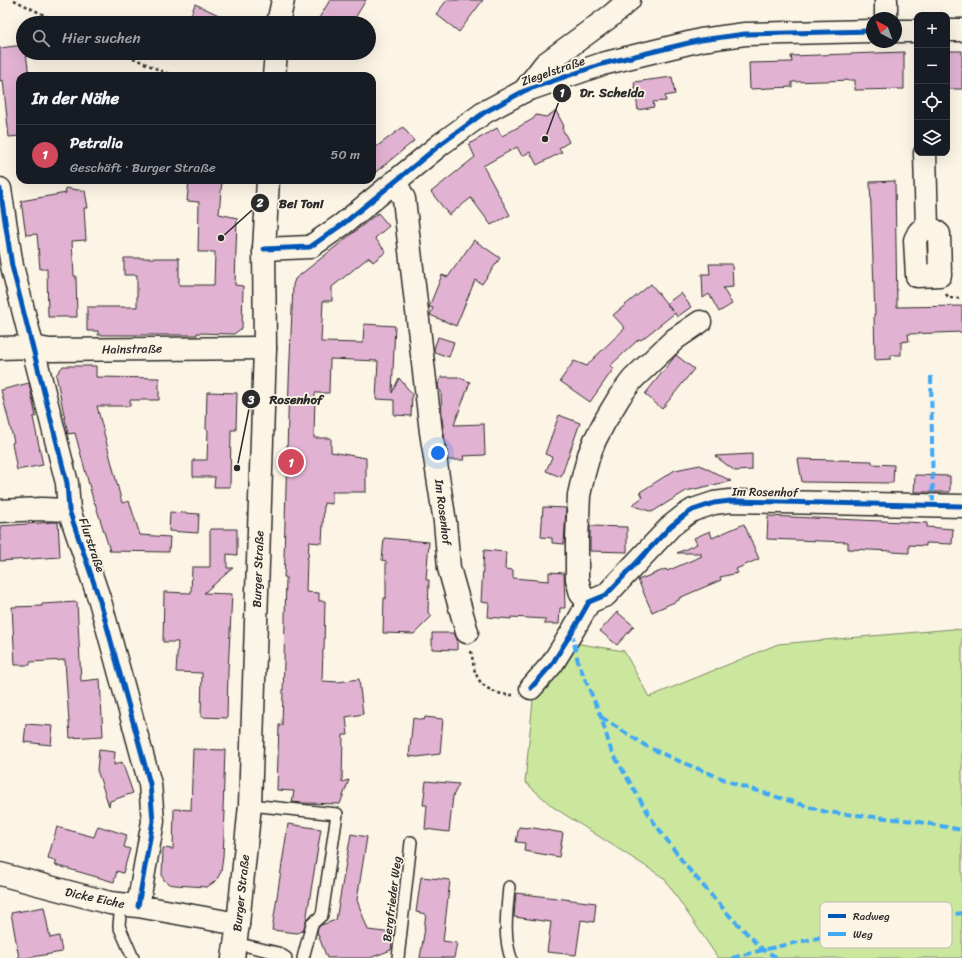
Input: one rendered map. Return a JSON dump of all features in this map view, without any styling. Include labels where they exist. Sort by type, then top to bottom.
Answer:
[{"type":"street","points":[[280,16],[283,0]]},
{"type":"street","points":[[524,91],[546,64],[612,15],[629,0]]},
{"type":"street","points":[[886,0],[886,12]]},
{"type":"street","points":[[950,30],[962,30]]},
{"type":"street","name":"Ziegelstraße","points":[[264,248],[310,247],[342,224],[441,144],[484,112],[524,91],[602,64],[701,40],[746,34],[866,31]]},
{"type":"street","points":[[902,31],[914,31]]},
{"type":"street","points":[[274,72],[275,60]]},
{"type":"street","points":[[925,156],[927,228]]},
{"type":"street","name":"Im Rosenhof","points":[[395,181],[404,199],[428,409],[445,522],[449,568],[467,632]]},
{"type":"street","name":"Burger Straße","points":[[235,942],[250,805],[265,348],[264,248],[268,184]]},
{"type":"street","name":"Flurstraße","points":[[0,189],[12,266],[67,483],[69,510],[100,601],[150,784],[153,821],[129,905]]},
{"type":"street","points":[[531,688],[552,664],[589,602],[581,594],[577,579],[577,539],[579,495],[595,440],[620,396],[633,379],[674,339],[700,322]]},
{"type":"street","name":"Hainstraße","points":[[0,348],[32,347],[50,350],[265,348]]},
{"type":"street","name":"Im Rosenhof","points":[[589,602],[606,595],[671,526],[693,510],[714,503],[730,501],[962,506]]},
{"type":"street","points":[[0,511],[41,509],[69,510]]},
{"type":"street","name":"Dicke Eiche","points":[[0,874],[110,903],[129,905],[235,942]]},
{"type":"lane","points":[[250,805],[337,814],[322,914],[312,924],[304,958]]},
{"type":"lane","name":"Bergfrieder Weg","points":[[398,958],[411,842]]},
{"type":"lane","points":[[509,887],[506,933],[508,951],[511,958]]},
{"type":"lane","points":[[129,905],[119,926],[133,958]]},
{"type":"lane","points":[[235,942],[278,953],[286,958]]},
{"type":"path","points":[[14,0],[46,16]]},
{"type":"path","points":[[137,60],[163,72]]},
{"type":"path","points":[[467,632],[476,676],[483,685],[492,691],[505,695],[521,694],[531,688]]},
{"type":"green space","points":[[953,629],[962,630],[962,958],[718,958],[664,878],[553,807],[525,782],[534,690],[574,643],[624,651],[649,697],[778,644]]},
{"type":"building","points":[[330,0],[366,0],[356,16],[320,16]]},
{"type":"building","points":[[447,0],[483,0],[459,32],[436,14]]},
{"type":"building","points":[[195,4],[221,16],[191,16]]},
{"type":"building","points":[[16,46],[16,60],[27,60],[28,72],[16,72],[16,136],[9,137],[3,80],[0,81],[0,48]]},
{"type":"building","points":[[950,51],[962,51],[962,89],[950,89]]},
{"type":"building","points":[[904,52],[904,89],[855,90],[855,80],[792,82],[792,87],[750,89],[749,63],[792,62],[791,56]]},
{"type":"building","points":[[672,77],[675,94],[665,96],[666,101],[653,102],[654,107],[638,110],[634,82]]},
{"type":"building","points":[[556,111],[564,126],[562,128],[569,142],[559,148],[562,152],[537,165],[530,152],[522,156],[517,147],[483,166],[510,215],[491,225],[471,198],[449,215],[431,192],[475,157],[469,144],[497,128],[502,136],[533,119],[536,115],[546,117]]},
{"type":"building","points":[[403,127],[414,141],[376,172],[376,147]]},
{"type":"building","points":[[895,181],[897,307],[962,306],[962,332],[908,334],[909,341],[901,342],[901,355],[891,355],[891,359],[875,360],[875,314],[870,182]]},
{"type":"building","points":[[189,184],[222,184],[219,214],[237,218],[235,285],[243,286],[242,328],[234,334],[197,333],[197,335],[98,335],[98,331],[87,331],[87,307],[137,307],[137,275],[124,275],[124,258],[179,258],[179,285],[214,285],[215,252],[198,252],[199,202],[187,201]]},
{"type":"building","points":[[65,188],[85,191],[88,208],[84,208],[86,240],[72,241],[74,276],[76,276],[77,317],[48,317],[47,269],[40,269],[37,234],[26,235],[21,201],[66,193]]},
{"type":"building","points":[[378,213],[389,226],[375,238],[386,252],[373,262],[369,257],[332,287],[332,301],[323,301],[321,342],[363,343],[364,324],[395,326],[392,393],[399,378],[412,394],[411,416],[394,415],[394,400],[376,399],[378,361],[330,359],[329,393],[315,393],[314,438],[331,438],[331,452],[366,458],[366,492],[332,492],[332,504],[324,503],[322,543],[309,542],[306,592],[319,593],[319,601],[325,601],[322,681],[338,682],[359,679],[363,714],[346,717],[348,735],[343,735],[342,782],[349,780],[340,804],[292,802],[294,791],[277,790],[279,725],[282,725],[286,577],[284,577],[284,558],[293,285],[295,279]]},
{"type":"building","points":[[474,240],[500,258],[482,284],[475,280],[456,326],[430,315],[433,308],[429,307],[442,275],[448,277]]},
{"type":"building","points":[[709,264],[732,264],[733,287],[723,288],[732,304],[719,312],[709,294],[703,298],[702,274],[710,274]]},
{"type":"building","points":[[651,284],[673,312],[667,303],[681,293],[691,307],[677,317],[675,313],[641,340],[639,339],[610,366],[614,368],[590,402],[560,381],[574,361],[587,366],[625,328],[613,315]]},
{"type":"building","points":[[438,337],[454,342],[449,357],[434,352]]},
{"type":"building","points":[[676,355],[694,369],[662,409],[645,394]]},
{"type":"building","points":[[63,366],[96,366],[96,377],[159,378],[159,400],[130,400],[130,406],[97,406],[122,503],[129,501],[140,535],[170,537],[169,552],[110,551],[94,503],[75,433],[68,434],[56,375]]},
{"type":"building","points":[[441,377],[458,377],[470,382],[454,425],[484,424],[485,455],[463,456],[464,460],[448,460],[442,419],[441,391],[439,390],[438,385]]},
{"type":"building","points":[[29,383],[36,417],[33,417],[43,465],[17,470],[12,443],[14,442],[1,390]]},
{"type":"building","points":[[207,392],[237,393],[236,430],[231,430],[230,487],[214,487],[215,477],[193,477],[193,460],[207,460]]},
{"type":"building","points":[[559,415],[580,423],[561,477],[546,471],[552,457],[545,454]]},
{"type":"building","points":[[752,454],[752,470],[735,471],[715,456]]},
{"type":"building","points":[[798,459],[872,461],[872,464],[894,465],[893,483],[802,482]]},
{"type":"building","points":[[700,465],[731,481],[686,491],[652,512],[632,505],[643,497],[640,492],[675,470]]},
{"type":"building","points":[[915,475],[950,476],[950,492],[914,492]]},
{"type":"building","points":[[543,507],[566,508],[564,544],[552,543],[552,538],[541,537]]},
{"type":"building","points":[[170,512],[199,514],[198,533],[169,531]]},
{"type":"building","points":[[768,516],[927,523],[927,527],[953,529],[952,544],[926,543],[926,546],[909,545],[909,553],[848,549],[848,542],[767,539]]},
{"type":"building","points":[[58,522],[60,557],[0,561],[0,526]]},
{"type":"building","points":[[744,524],[759,559],[736,569],[738,573],[720,577],[721,580],[679,598],[679,600],[652,612],[638,580],[666,569],[667,571],[702,556],[700,554],[702,553],[677,553],[697,544],[694,538],[710,531],[712,538]]},
{"type":"building","points":[[590,526],[627,527],[627,552],[590,551]]},
{"type":"building","points":[[210,529],[237,529],[237,555],[227,554],[227,568],[233,568],[204,593],[232,594],[227,718],[201,717],[202,673],[176,672],[178,642],[163,642],[164,592],[191,593],[192,567],[210,567]]},
{"type":"building","points":[[384,538],[429,542],[426,580],[429,580],[428,613],[432,616],[414,634],[383,633],[384,598],[386,598],[386,561],[382,560]]},
{"type":"building","points":[[484,550],[506,552],[505,569],[513,570],[513,578],[549,581],[549,572],[564,573],[565,608],[560,608],[559,624],[545,624],[545,619],[488,617],[489,603],[481,602]]},
{"type":"building","points":[[77,602],[81,681],[100,679],[103,736],[70,738],[65,660],[30,662],[30,665],[15,665],[12,607],[42,606],[42,604]]},
{"type":"building","points":[[617,612],[634,626],[617,645],[600,631]]},
{"type":"building","points":[[432,633],[454,633],[457,639],[457,650],[432,649]]},
{"type":"building","points":[[425,717],[443,719],[440,754],[417,757],[409,756],[413,718],[424,720]]},
{"type":"building","points":[[26,724],[53,726],[51,745],[24,742]]},
{"type":"building","points":[[193,749],[225,750],[223,857],[221,872],[217,879],[207,887],[169,884],[162,876],[163,848],[173,849],[174,809],[191,810]]},
{"type":"building","points":[[99,750],[115,752],[114,765],[122,762],[133,793],[110,801],[109,806],[97,770]]},
{"type":"building","points":[[426,781],[459,784],[453,796],[449,832],[425,829],[427,805],[423,805]]},
{"type":"building","points":[[288,824],[321,829],[306,921],[303,931],[297,933],[272,930]]},
{"type":"building","points":[[98,826],[127,835],[124,847],[130,849],[123,873],[117,871],[114,882],[55,865],[57,861],[48,858],[57,827],[94,837]]},
{"type":"building","points":[[519,827],[528,827],[563,833],[559,857],[524,851],[525,843],[516,842]]},
{"type":"building","points":[[351,834],[367,837],[357,900],[368,930],[393,933],[391,950],[370,958],[327,958],[317,932],[321,925],[336,920]]},
{"type":"building","points":[[421,877],[450,880],[443,941],[457,943],[454,958],[420,958],[426,914],[416,912]]},
{"type":"building","points":[[516,893],[596,903],[594,922],[581,920],[576,955],[547,952],[551,922],[514,917]]},
{"type":"building","points":[[44,907],[50,938],[59,936],[62,952],[19,958],[11,913]]},
{"type":"marked path","points":[[931,376],[933,505]]},
{"type":"marked path","points":[[572,632],[578,662],[601,717],[611,750],[653,821],[686,866],[728,914],[762,949],[778,958]]},
{"type":"marked path","points":[[601,717],[646,746],[738,785],[826,812],[914,821],[962,830]]},
{"type":"marked path","points":[[952,915],[962,913]]},
{"type":"marked path","points":[[732,958],[820,937]]},
{"type":"cycle path","points":[[264,249],[310,247],[343,224],[441,144],[485,112],[524,91],[602,64],[701,40],[745,34],[866,31]]},
{"type":"cycle path","points":[[0,189],[12,266],[67,483],[69,510],[100,601],[150,784],[153,821],[138,906]]},
{"type":"cycle path","points":[[531,688],[552,664],[589,602],[606,595],[671,526],[693,510],[714,503],[730,501],[962,506]]},
{"type":"place","name":"Dr. Scheida","points":[[545,139]]},
{"type":"place","name":"Bei Toni","points":[[221,238]]},
{"type":"place","name":"Petralia","points":[[291,462]]},
{"type":"place","name":"Rosenhof","points":[[237,468]]}]
